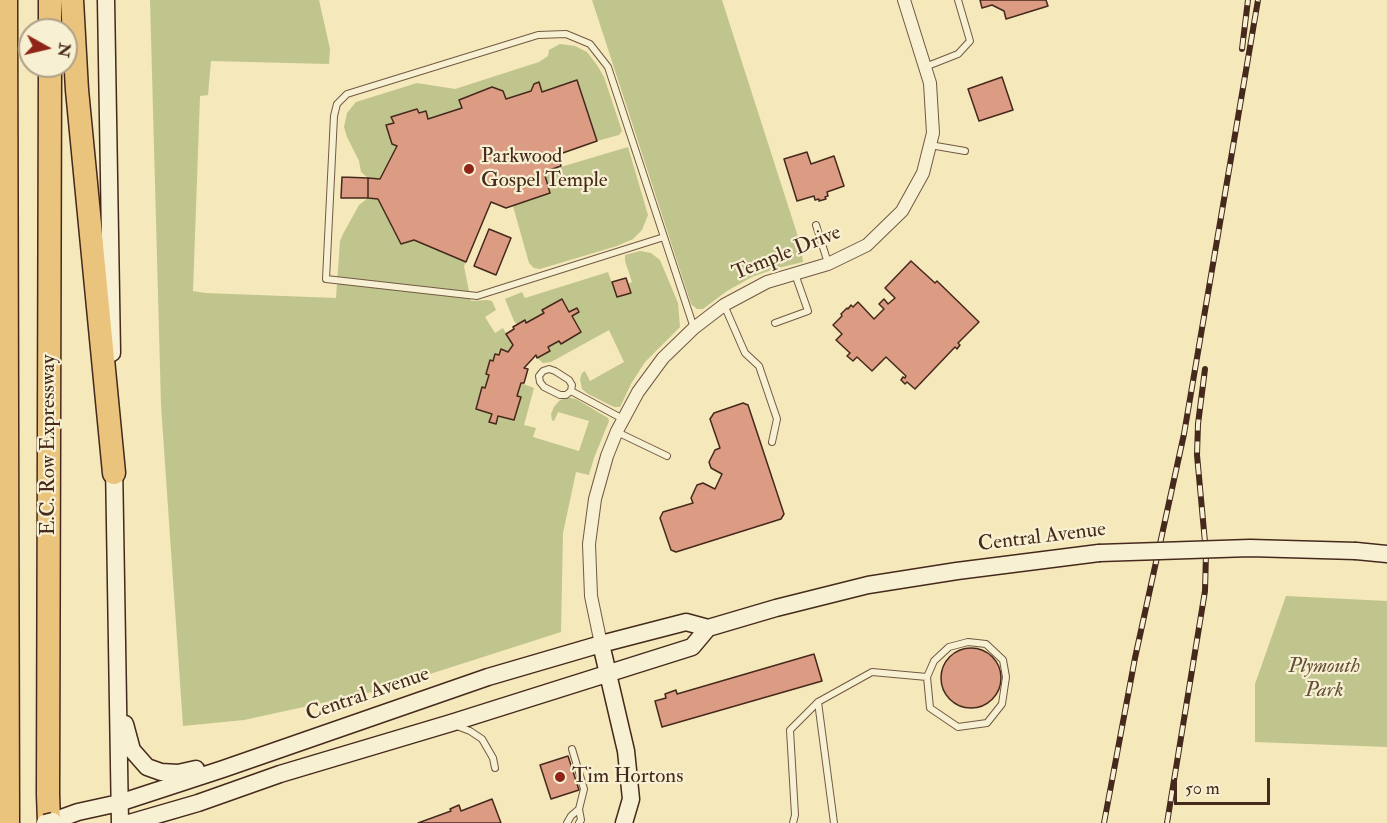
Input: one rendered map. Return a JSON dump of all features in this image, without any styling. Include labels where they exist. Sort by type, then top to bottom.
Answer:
[{"type":"highway","name":"E.C. Row Expressway","points":[[6,0],[8,823]]},
{"type":"highway","points":[[50,0],[50,18]]},
{"type":"highway","points":[[72,0],[77,90],[114,473]]},
{"type":"highway","name":"E.C. Row Expressway","points":[[47,823],[50,78]]},
{"type":"street","points":[[106,0],[120,823]]},
{"type":"street","name":"Temple Drive","points":[[624,823],[631,799],[626,751],[591,596],[590,544],[595,500],[607,456],[617,431],[638,392],[663,358],[694,328],[724,305],[767,282],[828,264],[867,245],[902,211],[923,173],[933,132],[930,83],[904,0]]},
{"type":"street","name":"Central Avenue","points":[[47,823],[223,769],[488,677],[601,644],[686,622],[708,628],[868,585],[1099,553],[1250,548],[1387,554]]},
{"type":"street","name":"Central Avenue","points":[[129,823],[692,647],[708,628]]},
{"type":"street","points":[[118,685],[123,701],[125,727],[132,750],[147,768],[178,773],[213,765],[223,769]]},
{"type":"lane","points":[[925,68],[958,54],[970,41],[958,0]]},
{"type":"lane","points":[[664,237],[477,296],[326,279],[334,116],[338,104],[347,94],[538,35],[566,34],[590,44],[608,67],[694,328]]},
{"type":"lane","points":[[930,145],[965,151]]},
{"type":"lane","points":[[816,225],[828,264]]},
{"type":"lane","points":[[775,323],[808,311],[795,274]]},
{"type":"lane","points":[[724,305],[745,353],[759,366],[777,419],[772,442]]},
{"type":"lane","points":[[549,369],[555,371],[569,380],[572,385],[571,391],[566,395],[543,387],[540,376],[543,371],[549,369]]},
{"type":"lane","points":[[571,391],[623,419]]},
{"type":"lane","points":[[617,431],[667,456]]},
{"type":"lane","points":[[968,642],[987,644],[1003,660],[1006,677],[1002,704],[987,723],[958,727],[930,708],[927,677],[934,661],[949,647],[968,642]]},
{"type":"lane","points":[[792,823],[795,814],[790,730],[818,702],[872,672],[927,677]]},
{"type":"lane","points":[[818,702],[834,823]]},
{"type":"lane","points":[[451,723],[470,731],[482,740],[493,758],[495,768]]},
{"type":"lane","points":[[572,749],[584,789],[579,810],[581,820],[579,823]]},
{"type":"lane","points":[[567,823],[571,816],[579,810]]},
{"type":"green space","points":[[150,0],[319,0],[330,49],[329,64],[211,61],[208,95],[200,96],[193,291],[336,298],[340,241],[359,205],[368,198],[378,199],[401,244],[414,240],[466,262],[464,266],[471,301],[492,301],[496,310],[485,317],[495,333],[503,328],[513,345],[508,352],[501,350],[499,355],[495,354],[493,361],[489,361],[486,374],[489,375],[485,388],[482,387],[476,409],[492,414],[490,422],[496,424],[498,416],[514,420],[521,397],[517,396],[521,383],[534,388],[524,425],[536,428],[533,437],[579,451],[589,421],[558,412],[554,421],[552,420],[551,414],[559,401],[567,397],[576,399],[608,418],[609,421],[589,475],[576,472],[563,533],[561,632],[377,691],[244,720],[183,726],[161,405]]},
{"type":"green space","points":[[592,0],[722,0],[801,246],[803,262],[752,277],[727,291],[703,309],[697,309],[691,304]]},
{"type":"green space","points":[[560,44],[575,46],[587,52],[597,65],[604,77],[622,131],[619,135],[597,141],[577,80],[542,92],[539,82],[534,84],[531,91],[506,99],[503,91],[492,87],[459,100],[462,108],[428,119],[417,109],[392,117],[394,123],[386,125],[397,146],[380,179],[368,178],[361,172],[359,161],[344,127],[347,113],[356,102],[417,83],[455,89],[539,62],[548,56],[549,50]]},
{"type":"green space","points":[[628,147],[648,215],[642,230],[633,239],[617,246],[540,269],[534,268],[529,263],[513,206],[550,193],[544,172]]},
{"type":"green space","points":[[640,251],[651,253],[660,260],[678,303],[680,327],[645,362],[620,407],[614,407],[588,394],[582,389],[580,379],[585,371],[590,381],[624,362],[609,330],[551,362],[543,363],[537,358],[549,351],[548,347],[559,341],[561,344],[581,332],[572,316],[579,312],[577,308],[569,312],[562,299],[526,323],[525,320],[517,324],[505,299],[522,292],[525,298],[608,272],[617,297],[630,293],[628,284],[632,282],[625,255]]},
{"type":"green space","name":"Plymouth Park","points":[[1286,596],[1387,601],[1387,747],[1255,742],[1255,684]]},
{"type":"building","points":[[980,0],[1046,0],[1048,6],[1006,19],[1004,11],[992,5],[982,8]]},
{"type":"building","points":[[1002,77],[1013,110],[979,121],[968,89]]},
{"type":"building","name":"Parkwood Gospel Temple","points":[[577,80],[597,141],[557,155],[561,166],[544,172],[550,193],[506,208],[491,202],[466,262],[414,240],[401,244],[378,199],[368,198],[368,178],[380,179],[397,146],[392,144],[386,125],[394,123],[391,117],[417,109],[419,113],[426,111],[428,119],[462,108],[459,100],[492,87],[503,91],[506,99],[531,91],[534,84],[539,82],[542,92]]},
{"type":"building","points":[[807,152],[811,164],[834,156],[844,186],[827,192],[826,199],[815,200],[814,196],[797,201],[784,159]]},
{"type":"building","points":[[342,177],[368,178],[368,198],[341,198]]},
{"type":"building","points":[[489,229],[511,238],[496,275],[474,266]]},
{"type":"building","points":[[911,261],[935,283],[937,281],[979,322],[958,343],[960,345],[957,349],[955,347],[915,389],[901,380],[906,376],[886,357],[872,371],[857,357],[853,361],[847,356],[850,353],[836,340],[842,334],[833,325],[847,308],[851,305],[853,307],[858,302],[874,319],[884,309],[879,304],[884,299],[888,304],[895,298],[885,288]]},
{"type":"building","points":[[626,278],[631,293],[617,297],[612,282]]},
{"type":"building","points":[[562,299],[569,312],[577,308],[579,312],[572,316],[581,332],[561,344],[559,341],[548,347],[550,351],[537,358],[536,355],[524,368],[528,369],[517,396],[521,397],[514,420],[498,416],[496,424],[489,422],[492,414],[476,409],[482,387],[485,388],[489,375],[486,374],[490,360],[493,361],[495,354],[499,355],[501,349],[508,352],[513,345],[506,334],[514,329],[513,327],[544,313],[542,310]]},
{"type":"building","points":[[743,403],[748,405],[784,514],[781,519],[676,552],[671,550],[660,518],[663,512],[693,503],[691,498],[697,485],[703,483],[715,489],[722,474],[711,468],[709,462],[715,450],[720,448],[710,419],[714,413]]},
{"type":"building","points":[[971,648],[988,653],[996,661],[1001,678],[996,695],[988,703],[971,708],[954,703],[946,695],[941,678],[946,661],[954,653]]},
{"type":"building","points":[[814,654],[822,681],[662,727],[655,701],[666,698],[665,694],[676,690],[677,694]]},
{"type":"building","name":"Tim Hortons","points":[[568,756],[579,790],[551,799],[540,765]]},
{"type":"building","points":[[492,799],[501,823],[418,823],[451,811],[450,809],[459,805],[461,811]]},
{"type":"railway","points":[[1242,49],[1248,0]]},
{"type":"railway","points":[[1104,823],[1135,658],[1184,434],[1258,0]]},
{"type":"railway","points":[[1167,823],[1205,591],[1206,553],[1197,455],[1198,424],[1205,369]]},
{"type":"place","name":"Parkwood Gospel Temple","points":[[469,169]]},
{"type":"place","name":"Tim Hortons","points":[[560,777]]}]
